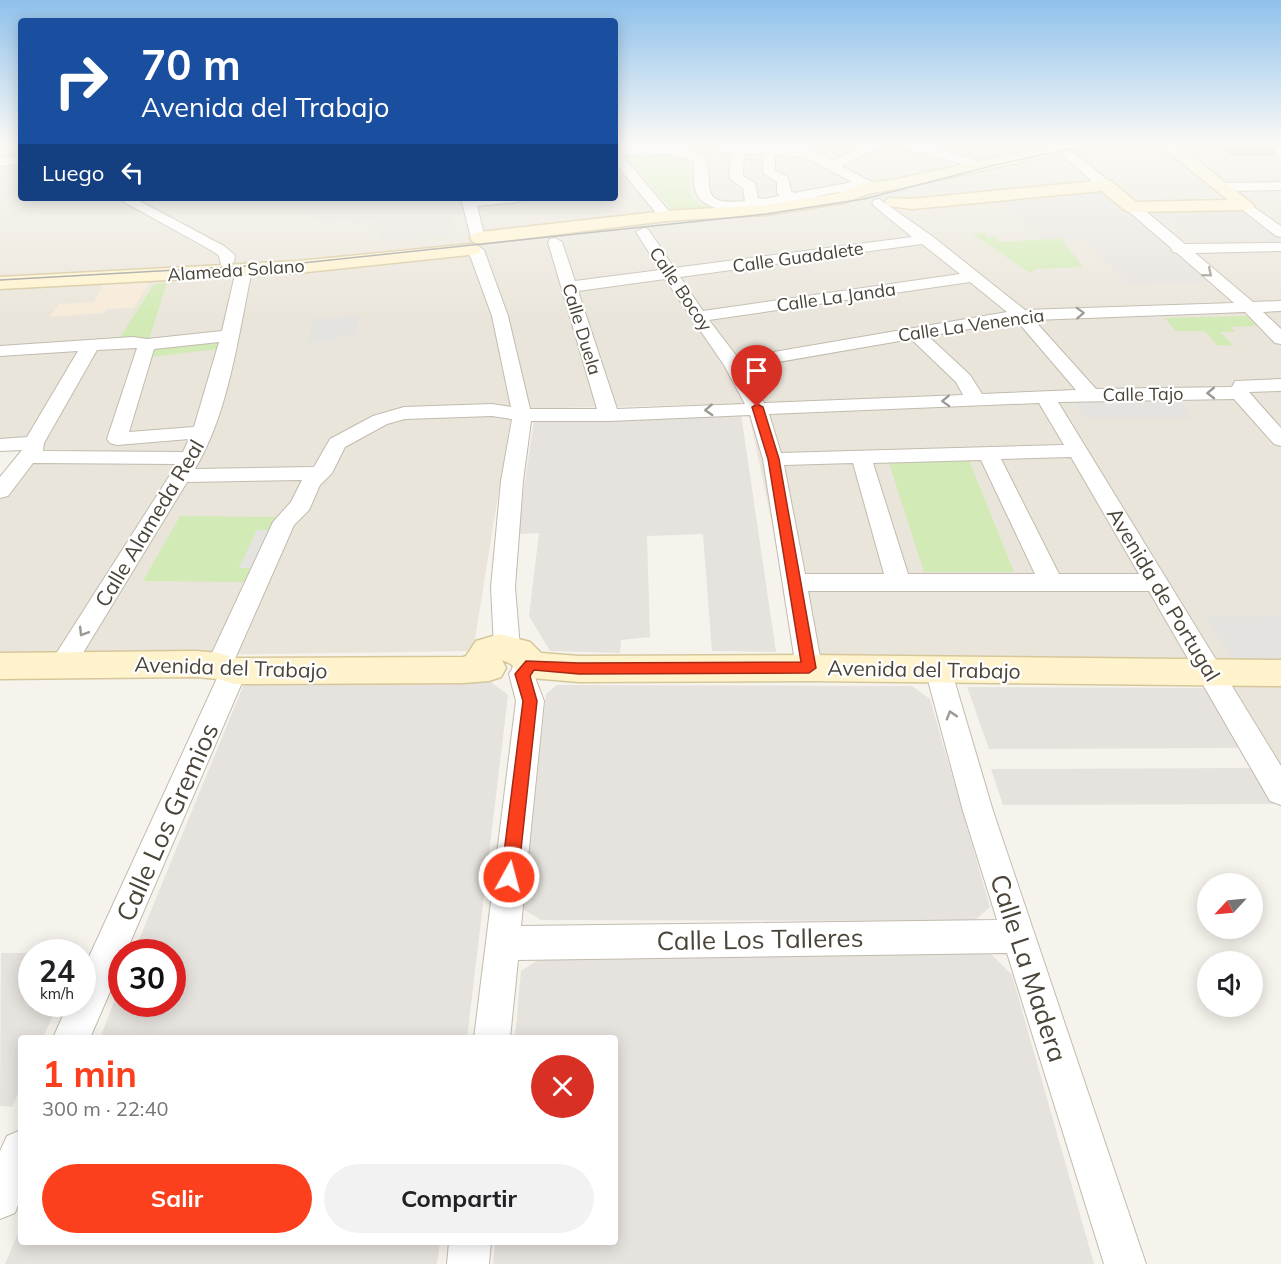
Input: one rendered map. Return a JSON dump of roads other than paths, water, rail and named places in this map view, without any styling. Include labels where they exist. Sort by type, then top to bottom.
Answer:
[{"type":"main road","name":"Alameda Solano","points":[[0,283],[235,266],[476,244],[666,216],[766,210],[818,202]]},
{"type":"main road","name":"Alameda Solano","points":[[476,244],[555,242],[643,232],[822,202]]},
{"type":"main road","points":[[905,202],[912,204],[932,202]]},
{"type":"main road","points":[[1126,202],[1132,207],[1245,205]]},
{"type":"main road","points":[[1241,202],[1245,205]]},
{"type":"main road","name":"Alameda Solano","points":[[0,273],[235,266]]},
{"type":"main road","name":"Avenida del Trabajo","points":[[0,666],[196,664],[226,669],[499,664],[579,669],[809,668],[1281,673]]},
{"type":"street","points":[[131,202],[219,249],[235,266]]},
{"type":"street","points":[[468,202],[476,244],[500,316],[522,415],[512,481],[499,664],[530,701],[492,1035]]},
{"type":"street","points":[[655,202],[666,216]]},
{"type":"street","points":[[710,202],[731,206],[768,202]]},
{"type":"street","points":[[885,202],[1021,315],[1090,394]]},
{"type":"street","points":[[1245,205],[1281,233]]},
{"type":"street","points":[[1132,207],[1178,249],[1248,306],[1281,339]]},
{"type":"street","name":"Calle Bocoy","points":[[643,232],[698,317],[733,364],[757,407],[773,459],[809,668]]},
{"type":"street","name":"Calle Guadalete","points":[[570,287],[927,239]]},
{"type":"street","name":"Calle Duela","points":[[555,242],[609,415]]},
{"type":"street","points":[[1178,249],[1281,247]]},
{"type":"street","name":"Calle Alameda Real","points":[[63,664],[186,467],[203,432],[229,336],[235,266]]},
{"type":"street","name":"Calle La Janda","points":[[698,317],[973,277]]},
{"type":"street","name":"Calle La Venencia","points":[[733,364],[1021,315],[1281,306]]},
{"type":"street","points":[[915,333],[963,379],[976,400]]},
{"type":"street","points":[[0,351],[133,342],[147,344],[229,336]]},
{"type":"street","points":[[147,344],[117,439],[203,432]]},
{"type":"street","points":[[0,491],[31,450],[90,346]]},
{"type":"street","name":"Calle Tajo","points":[[522,415],[609,415],[757,407],[1047,398],[1090,394],[1239,393],[1242,385],[1281,385]]},
{"type":"street","points":[[1239,393],[1281,440]]},
{"type":"street","name":"Avenida de Portugal","points":[[1047,398],[1281,792]]},
{"type":"street","name":"Calle Los Gremios","points":[[72,1035],[226,669],[284,522],[301,505],[311,482],[321,473],[337,442],[380,420],[422,411],[492,410],[522,415]]},
{"type":"street","points":[[0,445],[186,467],[321,473]]},
{"type":"street","points":[[773,459],[1079,450]]},
{"type":"street","points":[[988,453],[1051,583]]},
{"type":"street","points":[[861,456],[898,582]]},
{"type":"street","points":[[793,582],[1157,583]]},
{"type":"street","name":"Calle La Madera","points":[[938,669],[978,811],[1125,1264]]},
{"type":"street","name":"Calle Los Talleres","points":[[501,943],[1018,936]]},
{"type":"street","points":[[0,1198],[18,1157]]},
{"type":"street","points":[[468,1264],[470,1245]]},
{"type":"tram line","points":[[0,280],[302,263],[766,214],[844,202]]}]
